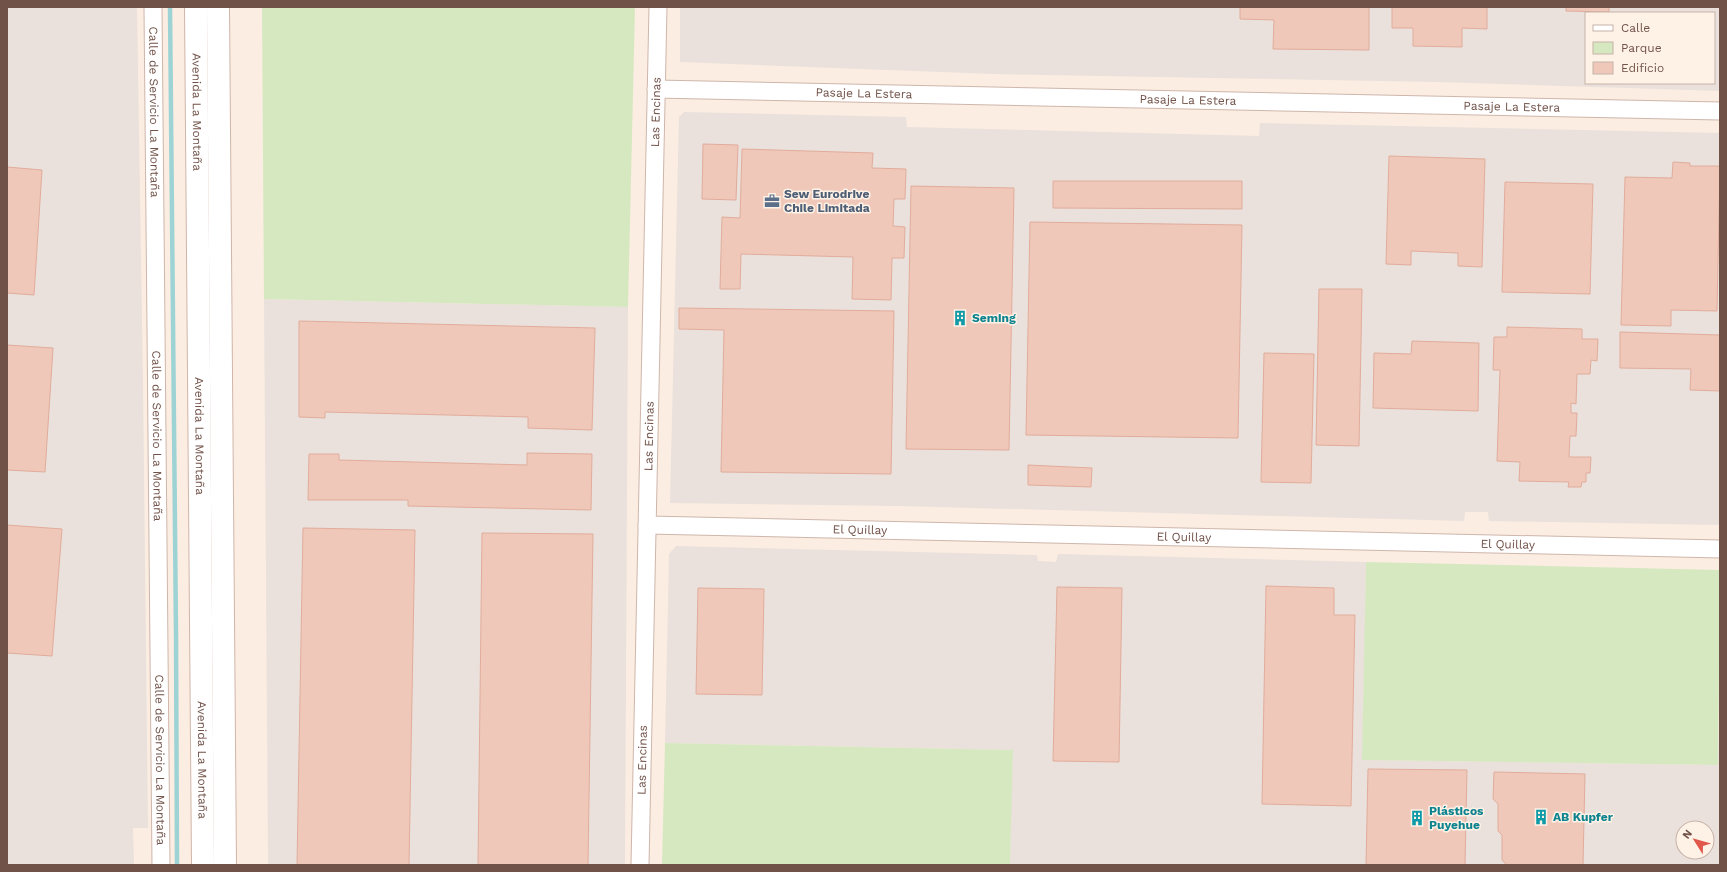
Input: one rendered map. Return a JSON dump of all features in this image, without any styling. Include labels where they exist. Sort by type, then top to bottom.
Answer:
[{"type":"main road","name":"Avenida La Montaña","points":[[196,7],[203,865]]},
{"type":"main road","name":"Avenida La Montaña","points":[[218,7],[225,865]]},
{"type":"street","name":"Calle de Servicio La Montaña","points":[[153,7],[161,865]]},
{"type":"street","name":"Las Encinas","points":[[640,865],[658,7]]},
{"type":"street","name":"Pasaje La Estera","points":[[656,89],[1720,111]]},
{"type":"street","name":"El Quillay","points":[[647,525],[1720,549]]},
{"type":"shaded area","points":[[7,7],[137,7],[148,828],[133,828],[134,865],[7,865]]},
{"type":"shaded area","points":[[680,7],[1720,7],[1720,91],[1437,82],[994,74],[680,62]]},
{"type":"shaded area","points":[[684,112],[906,117],[907,127],[1259,136],[1260,123],[1720,133],[1720,525],[1489,521],[1488,512],[1465,512],[1464,521],[899,506],[670,503],[679,117]]},
{"type":"shaded area","points":[[264,299],[628,307],[625,865],[268,865]]},
{"type":"shaded area","points":[[676,546],[1037,555],[1038,561],[1056,562],[1058,554],[1366,562],[1363,760],[1718,765],[1720,677],[1720,865],[1010,865],[1012,750],[665,743],[669,554]]},
{"type":"green space","points":[[262,7],[635,7],[628,307],[264,299]]},
{"type":"green space","points":[[1366,562],[1720,570],[1718,765],[1362,760]]},
{"type":"green space","points":[[665,743],[1013,750],[1010,865],[662,865]]},
{"type":"building","points":[[1240,7],[1369,7],[1369,50],[1273,49],[1274,20],[1240,19]]},
{"type":"building","points":[[1392,7],[1487,7],[1487,29],[1462,28],[1462,47],[1413,46],[1413,28],[1392,28]]},
{"type":"building","points":[[1566,7],[1609,7],[1609,12],[1566,11]]},
{"type":"building","points":[[703,144],[738,145],[736,200],[702,199]]},
{"type":"building","points":[[742,149],[873,153],[872,168],[906,169],[905,199],[894,199],[893,226],[905,227],[904,258],[892,258],[891,300],[852,299],[853,257],[741,254],[740,289],[720,289],[722,217],[740,218]]},
{"type":"building","points":[[1389,156],[1485,159],[1482,267],[1458,266],[1458,253],[1411,251],[1411,265],[1386,264]]},
{"type":"building","points":[[1673,162],[1690,163],[1690,166],[1720,166],[1717,311],[1671,310],[1671,326],[1621,325],[1625,177],[1672,178]]},
{"type":"building","points":[[7,167],[42,170],[34,295],[7,293]]},
{"type":"building","points":[[1053,181],[1242,181],[1242,209],[1053,208]]},
{"type":"building","points":[[1505,182],[1593,184],[1590,294],[1502,292]]},
{"type":"building","name":"Seming","points":[[911,186],[1014,188],[1009,450],[906,449]]},
{"type":"building","points":[[1030,222],[1242,225],[1238,438],[1026,435]]},
{"type":"building","points":[[1319,289],[1362,289],[1359,446],[1316,445]]},
{"type":"building","points":[[679,308],[894,311],[891,474],[721,472],[724,330],[679,329]]},
{"type":"building","points":[[299,321],[595,328],[592,430],[528,428],[528,417],[325,412],[325,418],[299,417]]},
{"type":"building","points":[[1507,327],[1582,329],[1582,339],[1598,339],[1597,361],[1591,360],[1590,374],[1577,374],[1576,404],[1571,403],[1571,413],[1577,413],[1576,436],[1570,436],[1569,457],[1591,457],[1590,473],[1586,473],[1586,482],[1582,482],[1581,487],[1568,487],[1569,482],[1519,481],[1520,462],[1497,461],[1500,370],[1493,370],[1494,337],[1507,337]]},
{"type":"building","points":[[1620,332],[1720,335],[1720,391],[1690,390],[1691,369],[1620,368]]},
{"type":"building","points":[[1412,341],[1479,343],[1478,411],[1373,408],[1374,353],[1411,354]]},
{"type":"building","points":[[7,345],[53,348],[45,472],[7,470]]},
{"type":"building","points":[[1264,353],[1314,354],[1311,483],[1261,482]]},
{"type":"building","points":[[527,453],[592,454],[591,510],[408,506],[408,500],[308,500],[309,454],[339,454],[339,460],[527,465]]},
{"type":"building","points":[[1028,465],[1092,468],[1091,487],[1028,485]]},
{"type":"building","points":[[7,525],[62,529],[52,656],[7,653]]},
{"type":"building","points":[[303,528],[415,530],[409,865],[297,865]]},
{"type":"building","points":[[482,533],[593,534],[588,865],[478,865]]},
{"type":"building","points":[[1266,586],[1334,588],[1334,615],[1355,615],[1351,806],[1262,804]]},
{"type":"building","points":[[1057,587],[1122,588],[1119,762],[1053,761]]},
{"type":"building","points":[[698,588],[764,589],[762,695],[696,694]]},
{"type":"building","name":"Plásticos Puyehue","points":[[1368,769],[1467,770],[1465,865],[1366,865]]},
{"type":"building","name":"AB Kupfer","points":[[1494,772],[1585,774],[1583,865],[1507,865],[1502,860],[1502,835],[1498,831],[1498,804],[1493,799]]},
{"type":"waterway","points":[[170,7],[177,865]]},
{"type":"place","name":"Sew Eurodrive Chile Limitada","points":[[772,201]]},
{"type":"place","name":"Seming","points":[[960,318]]},
{"type":"place","name":"AB Kupfer","points":[[1541,817]]},
{"type":"place","name":"Plásticos Puyehue","points":[[1417,818]]}]
